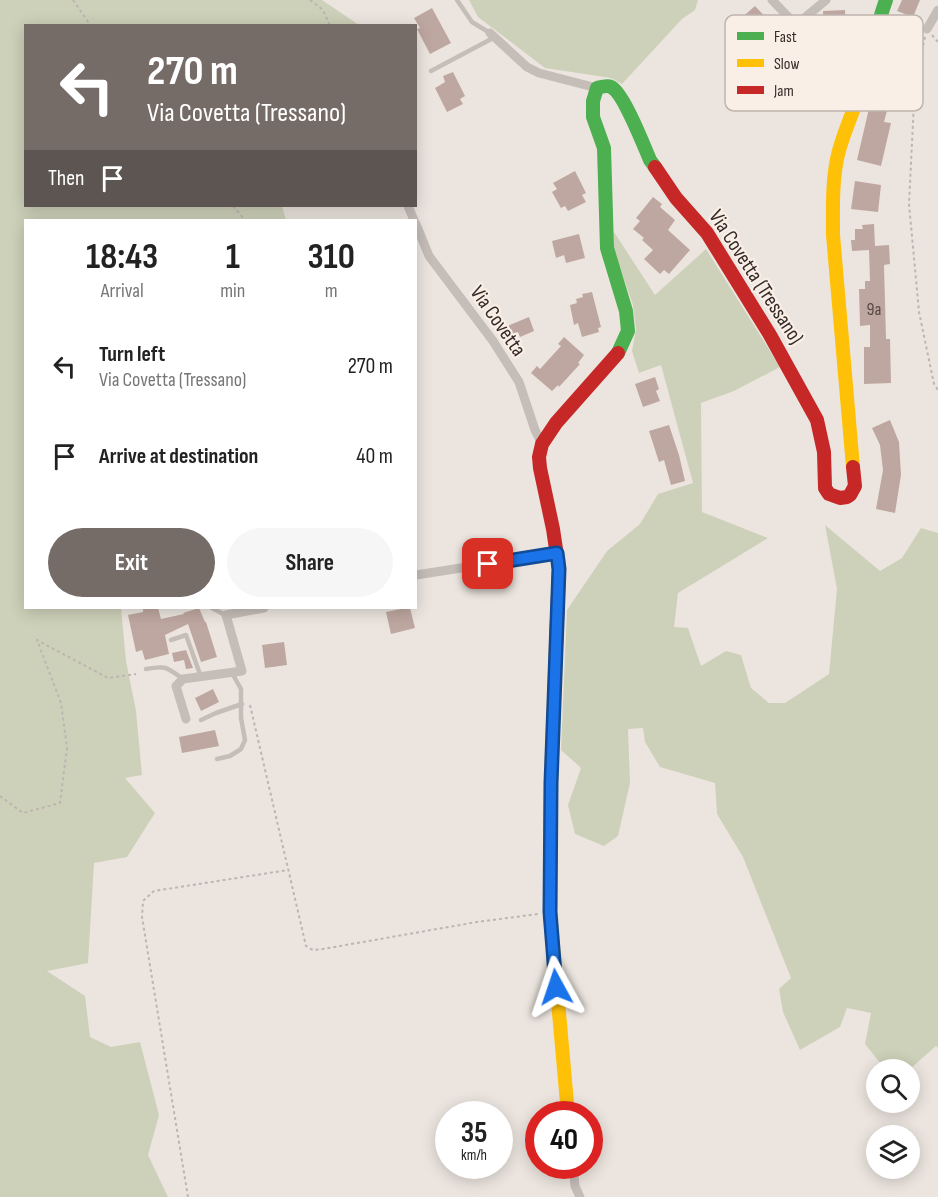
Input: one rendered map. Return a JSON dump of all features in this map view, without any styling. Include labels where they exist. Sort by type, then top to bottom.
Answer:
[{"type":"street","points":[[772,0],[786,15]]},
{"type":"street","points":[[808,15],[826,0]]},
{"type":"street","name":"Via Covetta (Tressano)","points":[[881,15],[886,0]]},
{"type":"street","points":[[927,29],[938,10]]},
{"type":"street","points":[[492,35],[527,67],[539,73],[597,88],[593,101],[593,117],[604,148],[607,248],[626,311],[628,331],[620,351],[556,423],[542,444],[539,457],[554,529],[559,569],[551,783],[550,912],[567,1101]]},
{"type":"street","name":"Via Covetta (Tressano)","points":[[597,88],[612,87],[621,96],[650,160],[676,198],[707,233],[770,334],[817,420],[824,452],[825,488],[826,492],[835,498],[852,494],[855,486],[833,235],[834,182],[839,152],[853,111]]},
{"type":"street","name":"Via Covetta","points":[[417,227],[429,256],[493,341],[519,382],[542,444]]},
{"type":"street","points":[[417,575],[557,553]]},
{"type":"street","points":[[186,719],[176,686],[183,679],[242,671],[226,615],[259,609]]},
{"type":"street","points":[[574,1179],[576,1196]]},
{"type":"lane","points":[[431,71],[492,35],[472,22],[458,0]]},
{"type":"lane","points":[[214,609],[226,615]]},
{"type":"lane","points":[[171,640],[186,635],[202,677]]},
{"type":"lane","points":[[146,669],[161,666],[183,679]]},
{"type":"lane","points":[[217,759],[241,750],[245,740],[241,718],[242,689],[232,673]]},
{"type":"lane","points":[[201,720],[242,704]]},
{"type":"path","points":[[73,0],[90,24]]},
{"type":"path","points":[[310,0],[322,10],[329,24]]},
{"type":"path","points":[[923,47],[927,29]]},
{"type":"path","points":[[914,111],[909,204],[919,312],[934,384],[938,390]]},
{"type":"path","points":[[234,207],[244,219]]},
{"type":"path","points":[[0,796],[23,813],[60,803],[67,748],[61,703],[37,640],[108,678],[136,674]]},
{"type":"path","points":[[250,706],[306,946],[313,950],[323,950],[477,922],[550,912]]},
{"type":"path","points":[[188,1197],[142,917],[143,901],[154,891],[288,870]]},
{"type":"green space","points":[[0,0],[322,0],[358,24],[24,24],[24,207],[282,207],[286,219],[24,219],[24,609],[121,609],[126,661],[136,711],[142,775],[125,778],[155,813],[127,857],[94,863],[88,963],[47,971],[85,996],[90,1037],[111,1047],[140,1042],[159,1115],[148,1155],[168,1197],[0,1197]]},
{"type":"green space","points":[[469,0],[698,0],[695,10],[682,19],[622,84],[611,78],[545,68],[478,17]]},
{"type":"green space","points":[[614,232],[655,295],[706,249],[780,367],[734,391],[701,403],[702,512],[768,538],[678,593],[674,627],[688,628],[701,666],[726,651],[741,655],[751,688],[769,703],[785,703],[829,674],[837,589],[825,525],[880,571],[902,558],[921,528],[938,533],[938,1048],[936,1046],[920,1060],[877,1059],[865,1044],[871,1013],[847,1008],[840,1027],[800,1050],[783,1012],[779,989],[791,978],[743,857],[717,814],[715,783],[660,767],[645,742],[643,728],[628,729],[630,783],[618,836],[604,846],[575,834],[568,805],[581,768],[561,750],[567,610],[607,551],[640,524],[658,494],[693,483],[661,365],[639,373],[632,351],[636,329],[633,305],[613,247]]},
{"type":"building","points":[[902,0],[920,0],[914,15],[897,11]]},
{"type":"building","points":[[755,6],[764,15],[745,15]]},
{"type":"building","points":[[432,8],[451,43],[430,54],[414,18]]},
{"type":"building","points":[[845,10],[845,15],[823,15],[823,11]]},
{"type":"building","points":[[453,72],[465,96],[460,99],[463,104],[447,112],[435,88],[445,82],[443,76]]},
{"type":"building","points":[[868,111],[887,111],[884,122],[891,123],[881,166],[857,160]]},
{"type":"building","points":[[575,171],[586,193],[582,195],[586,202],[568,211],[565,206],[561,208],[552,192],[557,189],[553,183]]},
{"type":"building","points":[[855,181],[881,185],[878,212],[851,209]]},
{"type":"building","points":[[653,197],[662,204],[660,207],[675,220],[668,230],[690,250],[669,274],[664,270],[660,274],[644,259],[653,250],[633,229],[640,221],[636,218]]},
{"type":"building","points":[[874,224],[875,246],[889,245],[890,264],[884,265],[886,339],[890,339],[891,383],[864,384],[864,347],[870,347],[870,325],[860,326],[859,289],[865,289],[865,281],[870,281],[869,250],[852,251],[851,240],[855,240],[855,229],[863,229],[862,225]]},
{"type":"building","points":[[579,234],[585,258],[566,263],[564,255],[556,258],[552,241]]},
{"type":"building","points":[[592,292],[601,327],[598,328],[599,332],[582,337],[578,323],[574,325],[570,305],[577,303],[576,299],[583,297],[582,294]]},
{"type":"building","points":[[529,317],[534,331],[520,337],[518,332],[508,336],[505,327]]},
{"type":"building","points":[[564,337],[584,355],[578,363],[580,364],[559,387],[558,385],[552,391],[531,373],[537,366],[540,369],[561,346],[558,344]]},
{"type":"building","points":[[655,377],[659,389],[656,391],[660,401],[643,407],[635,384]]},
{"type":"building","points":[[890,420],[899,442],[901,475],[895,513],[876,509],[883,470],[880,445],[872,428]]},
{"type":"building","points":[[669,425],[685,481],[671,485],[664,460],[659,462],[649,431]]},
{"type":"building","points":[[143,609],[158,609],[161,619],[199,609],[217,657],[201,662],[188,624],[165,635],[169,654],[145,660],[142,650],[136,652],[128,615],[143,612]]},
{"type":"building","points":[[410,609],[415,628],[391,634],[386,612]]},
{"type":"building","points":[[284,642],[287,665],[265,668],[262,645]]},
{"type":"building","points":[[186,650],[193,668],[186,669],[184,660],[174,662],[172,653]]},
{"type":"building","points":[[213,689],[219,702],[201,711],[195,698]]},
{"type":"building","points":[[215,730],[219,746],[182,753],[179,737]]},
{"type":"traffic: fast","points":[[881,15],[886,0]]},
{"type":"traffic: fast","points":[[618,353],[628,331],[626,311],[607,248],[604,148],[593,117],[593,101],[597,88],[609,86],[616,91],[655,167]]},
{"type":"traffic: slow","points":[[853,111],[837,159],[834,178],[833,235],[853,467]]},
{"type":"traffic: slow","points":[[556,646],[551,783],[550,912],[567,1101]]},
{"type":"traffic: jam","points":[[655,167],[676,198],[707,233],[770,335],[817,420],[824,452],[825,488],[829,494],[840,498],[850,495],[855,486],[853,467]]},
{"type":"traffic: jam","points":[[556,646],[559,569],[539,457],[542,444],[556,423],[618,353]]},
{"type":"route","points":[[488,564],[557,553],[559,569],[551,783],[550,912],[556,987]]}]
